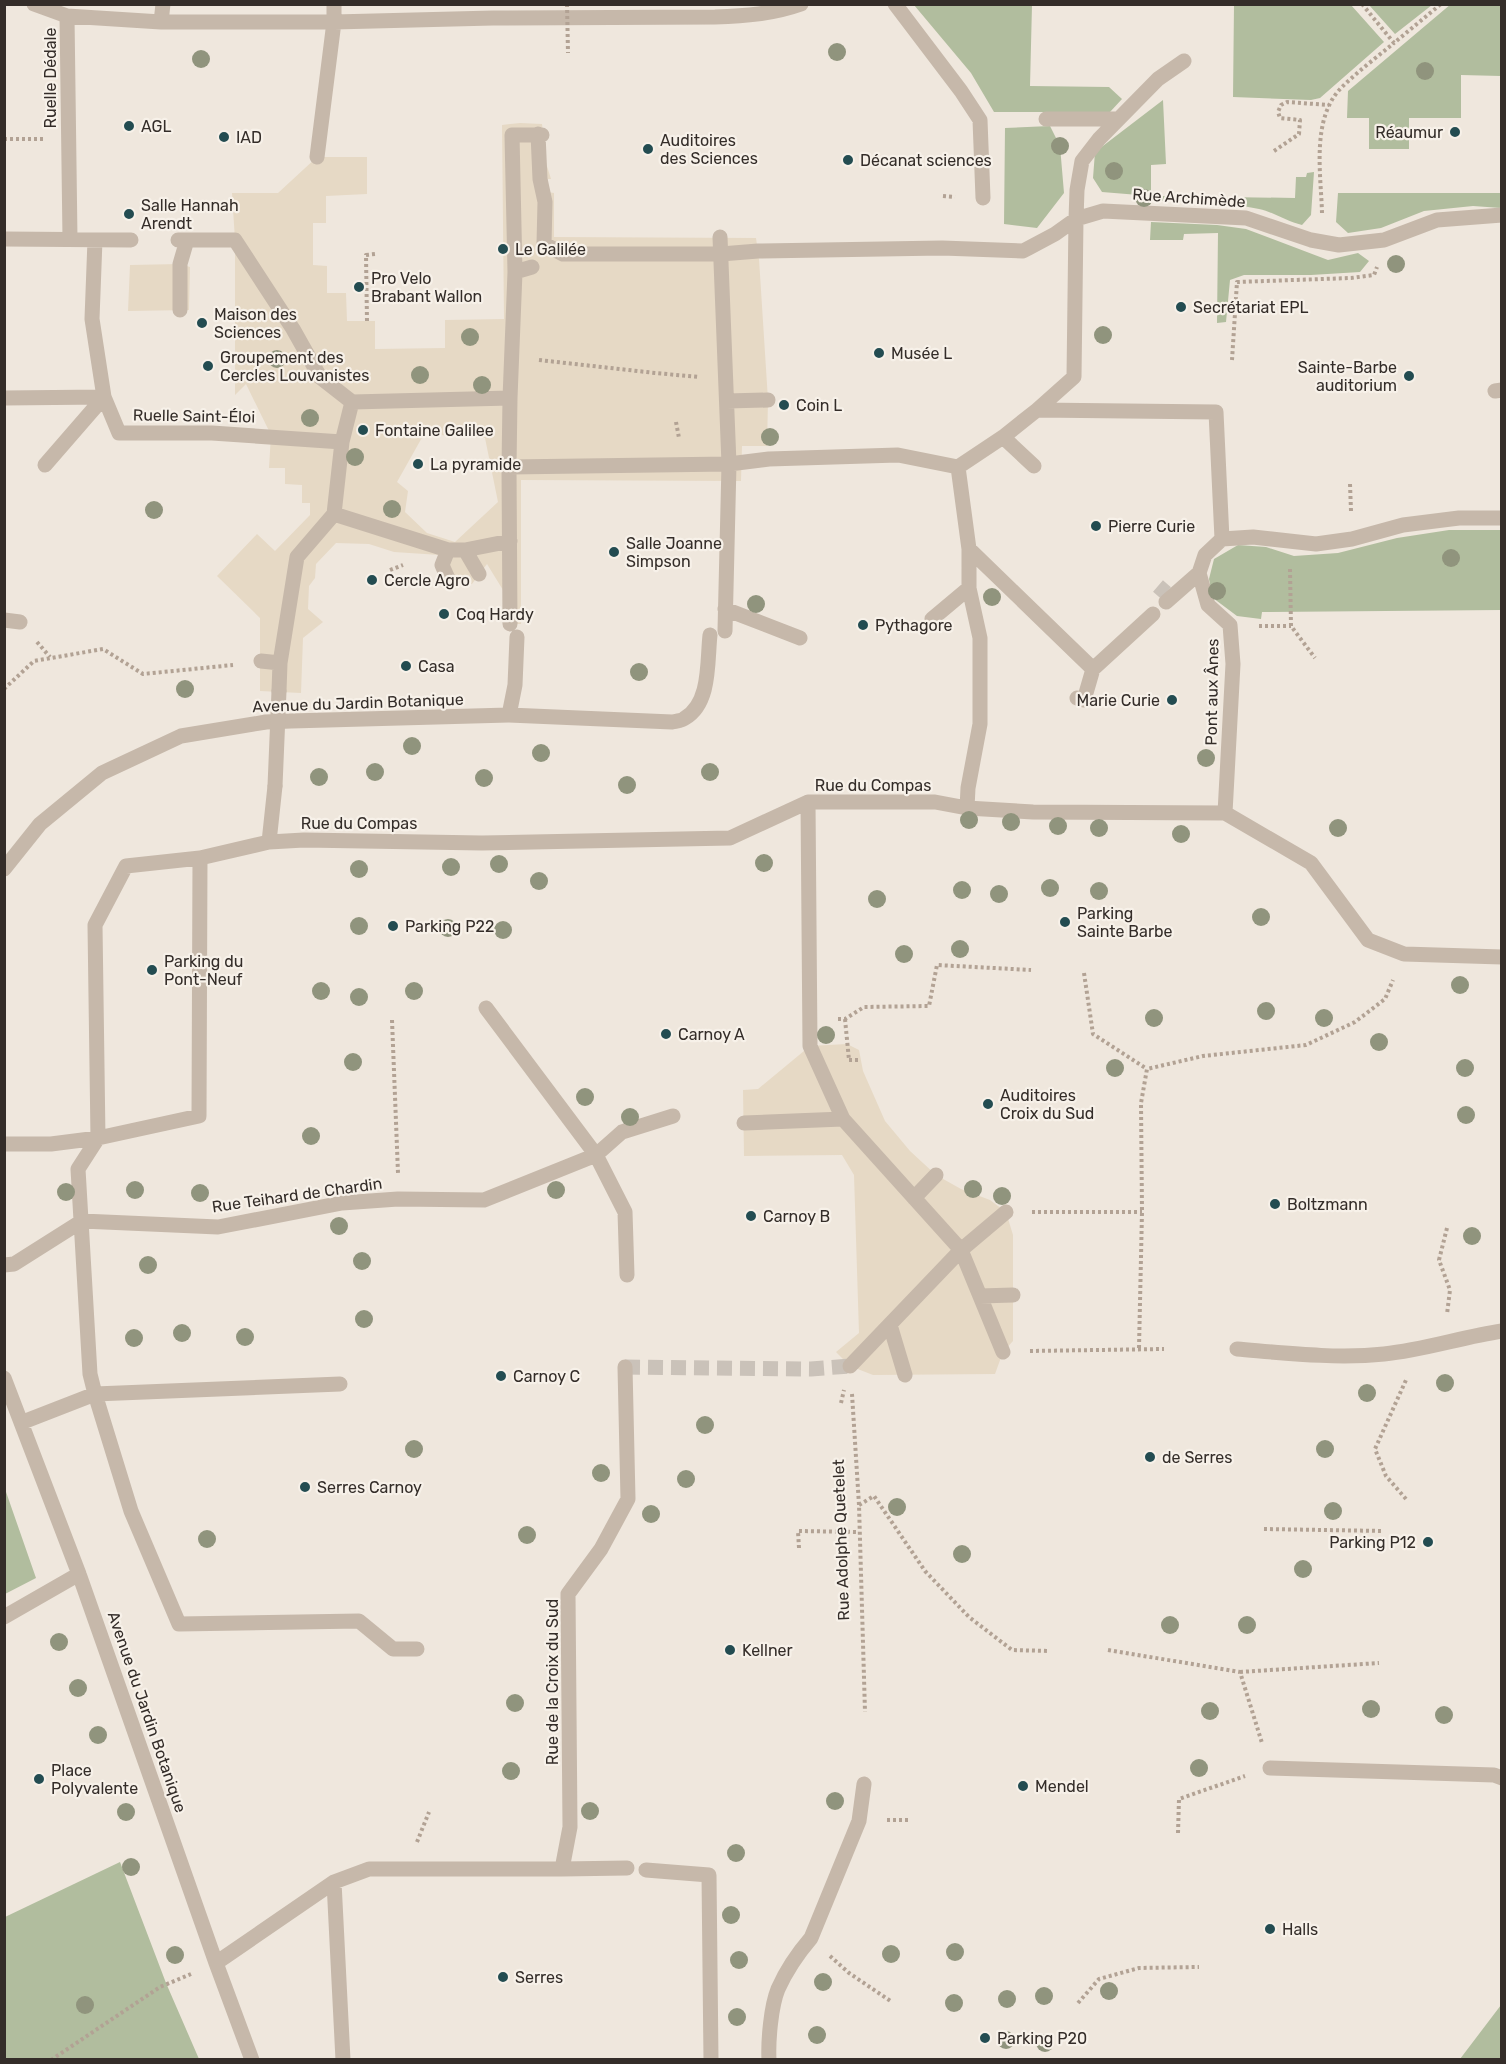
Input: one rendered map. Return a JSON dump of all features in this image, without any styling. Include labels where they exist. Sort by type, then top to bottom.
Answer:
[{"type":"street","points":[[34,4],[67,16],[161,22],[334,22],[715,11],[749,16],[782,11],[801,4]]},
{"type":"street","points":[[161,22],[163,4]]},
{"type":"street","points":[[317,157],[334,22],[334,4]]},
{"type":"street","points":[[895,4],[962,91],[980,120],[983,198]]},
{"type":"street","name":"Ruelle Dédale","points":[[67,16],[70,239]]},
{"type":"street","points":[[509,467],[729,464],[769,459],[898,455],[958,467],[1003,437],[1074,377],[1077,190],[1082,161],[1099,139],[1158,78],[1184,61]]},
{"type":"street","points":[[1046,119],[1118,119]]},
{"type":"street","name":"Rue Archimède","points":[[515,272],[512,135],[540,135],[540,179],[549,202],[544,244],[563,254],[721,254],[758,251],[942,248],[1023,251],[1055,234],[1076,219],[1103,211],[1246,218],[1339,245],[1384,240],[1437,220],[1502,215]]},
{"type":"street","points":[[720,237],[729,464],[725,609],[800,638]]},
{"type":"street","points":[[4,240],[131,240]]},
{"type":"street","name":"Ruelle Saint-Éloi","points":[[95,240],[92,319],[104,397],[119,433],[271,435],[342,442]]},
{"type":"street","points":[[180,310],[182,240],[235,240],[293,329],[320,376],[352,402],[510,398]]},
{"type":"street","points":[[509,715],[515,685],[509,467],[515,272],[532,267]]},
{"type":"street","points":[[4,398],[104,397]]},
{"type":"street","points":[[45,465],[104,397]]},
{"type":"street","points":[[727,400],[768,400]]},
{"type":"street","points":[[269,842],[275,786],[280,663],[297,557],[334,514],[342,442],[352,402]]},
{"type":"street","points":[[1037,410],[1216,412],[1222,539]]},
{"type":"street","points":[[1003,437],[1034,466]]},
{"type":"street","points":[[958,467],[969,549],[969,588],[981,638],[980,724],[968,788],[967,808]]},
{"type":"street","points":[[334,514],[448,550],[465,550],[510,541]]},
{"type":"street","points":[[1167,598],[1199,573],[1205,555],[1222,539],[1253,537],[1316,543],[1352,539],[1403,525],[1459,519],[1502,518]]},
{"type":"street","points":[[969,549],[1093,669]]},
{"type":"street","points":[[448,550],[442,565],[450,584]]},
{"type":"street","points":[[465,550],[479,574]]},
{"type":"street","name":"Pont aux Ânes","points":[[1199,573],[1208,605],[1230,625],[1233,664],[1226,813]]},
{"type":"street","points":[[932,619],[969,588]]},
{"type":"street","name":"Avenue du Jardin Botanique","points":[[4,869],[40,824],[102,772],[181,736],[274,722],[509,715],[672,722],[685,719],[698,705],[705,686],[725,609]]},
{"type":"street","points":[[1077,698],[1084,700],[1093,669],[1153,614]]},
{"type":"street","points":[[261,661],[280,663]]},
{"type":"street","points":[[808,802],[810,1046],[843,1119],[961,1250],[1003,1352]]},
{"type":"street","name":"Rue du Compas","points":[[98,1138],[95,925],[126,866],[200,858],[269,842],[304,840],[482,843],[730,838],[808,802],[935,802],[967,808],[1033,812],[1226,813]]},
{"type":"street","points":[[1226,813],[1311,863],[1368,940],[1404,954],[1502,957]]},
{"type":"street","points":[[4,1144],[51,1144],[98,1138],[199,1116],[200,858]]},
{"type":"street","points":[[486,1008],[596,1155],[625,1212],[627,1275]]},
{"type":"street","name":"Rue Teihard de Chardin","points":[[82,1221],[218,1227],[342,1203],[398,1198],[484,1200],[596,1155],[622,1132],[673,1116]]},
{"type":"street","points":[[744,1123],[843,1119]]},
{"type":"street","points":[[98,1138],[78,1169],[90,1374],[131,1511],[179,1624],[359,1620],[393,1649],[417,1649]]},
{"type":"street","points":[[914,1198],[936,1174]]},
{"type":"street","points":[[850,1366],[961,1250],[1006,1212]]},
{"type":"street","points":[[4,1265],[14,1264],[82,1221]]},
{"type":"street","points":[[980,1296],[1013,1295]]},
{"type":"street","points":[[890,1325],[906,1375]]},
{"type":"street","points":[[1237,1349],[1319,1355],[1382,1354],[1502,1331]]},
{"type":"street","name":"Rue de la Croix du Sud","points":[[562,1869],[570,1827],[568,1594],[601,1549],[628,1499],[625,1367]]},
{"type":"street","name":"Avenue du Jardin Botanique","points":[[4,1378],[23,1422],[79,1574],[252,2060]]},
{"type":"street","points":[[23,1422],[95,1394],[340,1384]]},
{"type":"street","points":[[4,1617],[79,1574]]},
{"type":"street","points":[[1270,1768],[1494,1775],[1502,1778]]},
{"type":"street","points":[[769,2060],[768,2043],[778,1990],[801,1950],[811,1938],[860,1821],[864,1784]]},
{"type":"street","points":[[216,1963],[334,1882],[369,1869],[627,1868]]},
{"type":"street","points":[[646,1869],[709,1875],[711,2060]]},
{"type":"street","points":[[334,1882],[343,2060]]},
{"type":"path","points":[[567,4],[568,53]]},
{"type":"path","points":[[1362,4],[1394,43]]},
{"type":"path","points":[[1323,242],[1321,134],[1329,105],[1340,89],[1441,4]]},
{"type":"path","points":[[1274,151],[1299,134],[1300,120],[1280,118],[1278,112],[1281,105],[1287,102],[1329,105]]},
{"type":"path","name":"Ruelle Dédale","points":[[4,139],[68,140]]},
{"type":"path","points":[[1232,360],[1237,282],[1351,278],[1374,275],[1384,240]]},
{"type":"path","points":[[367,321],[366,255],[375,254]]},
{"type":"path","points":[[540,360],[655,374],[672,373]]},
{"type":"path","points":[[676,422],[679,439]]},
{"type":"path","points":[[1290,569],[1291,626],[1315,658]]},
{"type":"path","points":[[4,688],[34,661],[104,649],[143,674],[261,661]]},
{"type":"path","points":[[1084,974],[1093,1034],[1147,1069],[1203,1056],[1306,1045],[1355,1022],[1385,999],[1404,954]]},
{"type":"path","points":[[810,1020],[845,1019],[864,1007],[929,1006],[937,965],[1031,970]]},
{"type":"path","points":[[845,1019],[847,1044]]},
{"type":"path","points":[[392,1020],[397,1163]]},
{"type":"path","points":[[849,1060],[860,1060]]},
{"type":"path","points":[[1139,1348],[1142,1212],[1141,1103],[1147,1069]]},
{"type":"path","points":[[1006,1212],[1142,1212]]},
{"type":"path","points":[[1446,1324],[1450,1290],[1438,1260],[1447,1228]]},
{"type":"path","points":[[1003,1352],[1164,1349]]},
{"type":"path","name":"Rue Adolphe Quetelet","points":[[850,1366],[859,1505],[865,1712]]},
{"type":"path","points":[[1401,1391],[1376,1449],[1386,1476],[1406,1499]]},
{"type":"path","points":[[859,1505],[874,1496],[925,1571],[978,1624],[1012,1650],[1048,1651]]},
{"type":"path","points":[[1263,1529],[1383,1531]]},
{"type":"path","points":[[799,1548],[798,1531],[859,1532]]},
{"type":"path","points":[[1108,1650],[1240,1672],[1379,1663]]},
{"type":"path","points":[[1178,1833],[1179,1799],[1270,1768],[1240,1672]]},
{"type":"path","points":[[811,1938],[849,1973],[892,2001]]},
{"type":"path","points":[[51,2060],[160,1987],[216,1963]]},
{"type":"path","points":[[1078,2004],[1099,1979],[1139,1968],[1199,1966]]},
{"type":"green space","points":[[1451,4],[1501,5],[1501,76],[1461,75],[1461,118],[1409,118],[1409,149],[1369,149],[1369,118],[1347,118],[1348,91]]},
{"type":"green space","points":[[914,5],[1032,5],[1030,86],[1109,87],[1122,99],[1110,112],[994,112],[971,73]]},
{"type":"green space","points":[[1234,5],[1351,5],[1384,42],[1320,98],[1311,100],[1233,97]]},
{"type":"green space","points":[[1369,5],[1432,5],[1395,34]]},
{"type":"green space","points":[[1163,100],[1166,164],[1151,165],[1151,196],[1102,192],[1093,178],[1095,152]]},
{"type":"green space","points":[[1050,126],[1060,146],[1064,193],[1037,228],[1004,224],[1005,128]]},
{"type":"green space","points":[[1314,172],[1311,215],[1302,225],[1265,210],[1210,203],[1161,201],[1162,196],[1295,198],[1296,177],[1306,177],[1307,173]]},
{"type":"green space","points":[[1338,193],[1501,193],[1501,208],[1473,206],[1424,211],[1381,228],[1348,233],[1336,222]]},
{"type":"green space","points":[[1151,222],[1217,225],[1246,229],[1328,260],[1358,253],[1369,261],[1360,272],[1244,275],[1230,280],[1226,322],[1217,323],[1218,233],[1184,234],[1183,240],[1150,240]]},
{"type":"green space","points":[[1449,530],[1501,530],[1501,610],[1262,612],[1261,619],[1237,616],[1213,598],[1209,579],[1214,559],[1238,545],[1266,547],[1294,556],[1338,553],[1397,538]]},
{"type":"green space","points":[[5,1489],[36,1578],[4,1594]]},
{"type":"green space","points":[[120,1862],[166,1983],[199,2059],[5,2059],[5,1917]]},
{"type":"green space","points":[[1501,2005],[1501,2059],[1460,2059]]},
{"type":"shaded area","points":[[542,124],[546,163],[551,179],[548,179],[548,192],[554,193],[554,237],[756,238],[768,400],[767,446],[742,446],[741,481],[521,480],[521,624],[504,624],[503,590],[487,564],[472,584],[442,583],[440,555],[394,552],[369,544],[336,543],[316,564],[315,578],[309,586],[308,609],[323,622],[303,638],[301,693],[260,691],[260,618],[217,576],[257,534],[275,551],[310,515],[310,503],[302,503],[302,485],[285,484],[285,468],[269,468],[271,435],[246,384],[235,395],[235,240],[232,193],[278,193],[317,157],[367,157],[367,194],[326,196],[326,223],[313,223],[313,265],[327,266],[327,293],[346,293],[347,321],[375,321],[375,349],[445,348],[445,320],[504,319],[502,125]],"holes":[[[424,434],[485,438],[498,502],[455,542],[427,533],[405,512],[408,491],[397,482]]]},
{"type":"shaded area","points":[[180,264],[190,267],[189,310],[128,311],[130,265]]},
{"type":"shaded area","points":[[847,1044],[859,1050],[863,1071],[885,1121],[910,1151],[936,1175],[961,1189],[990,1200],[1006,1212],[1013,1235],[1013,1341],[1003,1352],[995,1374],[873,1375],[850,1366],[836,1352],[859,1333],[854,1175],[842,1155],[744,1156],[743,1090],[758,1089],[810,1046]]},
{"type":"tunnel","points":[[1158,586],[1166,593]]},
{"type":"tunnel","points":[[625,1367],[811,1369],[850,1366]]},
{"type":"place","name":"AGL","points":[[129,126]]},
{"type":"place","name":"Réaumur","points":[[1455,132]]},
{"type":"place","name":"IAD","points":[[224,137]]},
{"type":"place","name":"Auditoires des Sciences","points":[[648,149]]},
{"type":"place","name":"Décanat sciences","points":[[848,160]]},
{"type":"place","name":"Salle Hannah Arendt","points":[[129,214]]},
{"type":"place","name":"Le Galilée","points":[[503,249]]},
{"type":"place","name":"Pro Velo Brabant Wallon","points":[[359,287]]},
{"type":"place","name":"Secrétariat EPL","points":[[1181,307]]},
{"type":"place","name":"Maison des Sciences","points":[[202,323]]},
{"type":"place","name":"Musée L","points":[[879,353]]},
{"type":"place","name":"Groupement des Cercles Louvanistes","points":[[208,366]]},
{"type":"place","name":"Sainte-Barbe auditorium","points":[[1409,376]]},
{"type":"place","name":"Coin L","points":[[784,405]]},
{"type":"place","name":"Fontaine Galilee","points":[[363,430]]},
{"type":"place","name":"La pyramide","points":[[418,464]]},
{"type":"place","name":"Pierre Curie","points":[[1096,526]]},
{"type":"place","name":"Salle Joanne Simpson","points":[[614,552]]},
{"type":"place","name":"Cercle Agro","points":[[372,580]]},
{"type":"place","name":"Coq Hardy","points":[[444,614]]},
{"type":"place","name":"Pythagore","points":[[863,625]]},
{"type":"place","name":"Casa","points":[[406,666]]},
{"type":"place","name":"Marie Curie","points":[[1172,700]]},
{"type":"place","name":"Parking Sainte Barbe","points":[[1065,922]]},
{"type":"place","name":"Parking P22","points":[[393,926]]},
{"type":"place","name":"Parking du Pont-Neuf","points":[[152,970]]},
{"type":"place","name":"Carnoy A","points":[[666,1034]]},
{"type":"place","name":"Auditoires Croix du Sud","points":[[988,1104]]},
{"type":"place","name":"Boltzmann","points":[[1275,1204]]},
{"type":"place","name":"Carnoy B","points":[[751,1216]]},
{"type":"place","name":"Carnoy C","points":[[501,1376]]},
{"type":"place","name":"de Serres","points":[[1150,1457]]},
{"type":"place","name":"Serres Carnoy","points":[[305,1487]]},
{"type":"place","name":"Parking P12","points":[[1428,1542]]},
{"type":"place","name":"Kellner","points":[[730,1650]]},
{"type":"place","name":"Place Polyvalente","points":[[39,1779]]},
{"type":"place","name":"Mendel","points":[[1023,1786]]},
{"type":"place","name":"Halls","points":[[1270,1929]]},
{"type":"place","name":"Serres","points":[[503,1977]]},
{"type":"place","name":"Parking P20","points":[[985,2038]]}]
